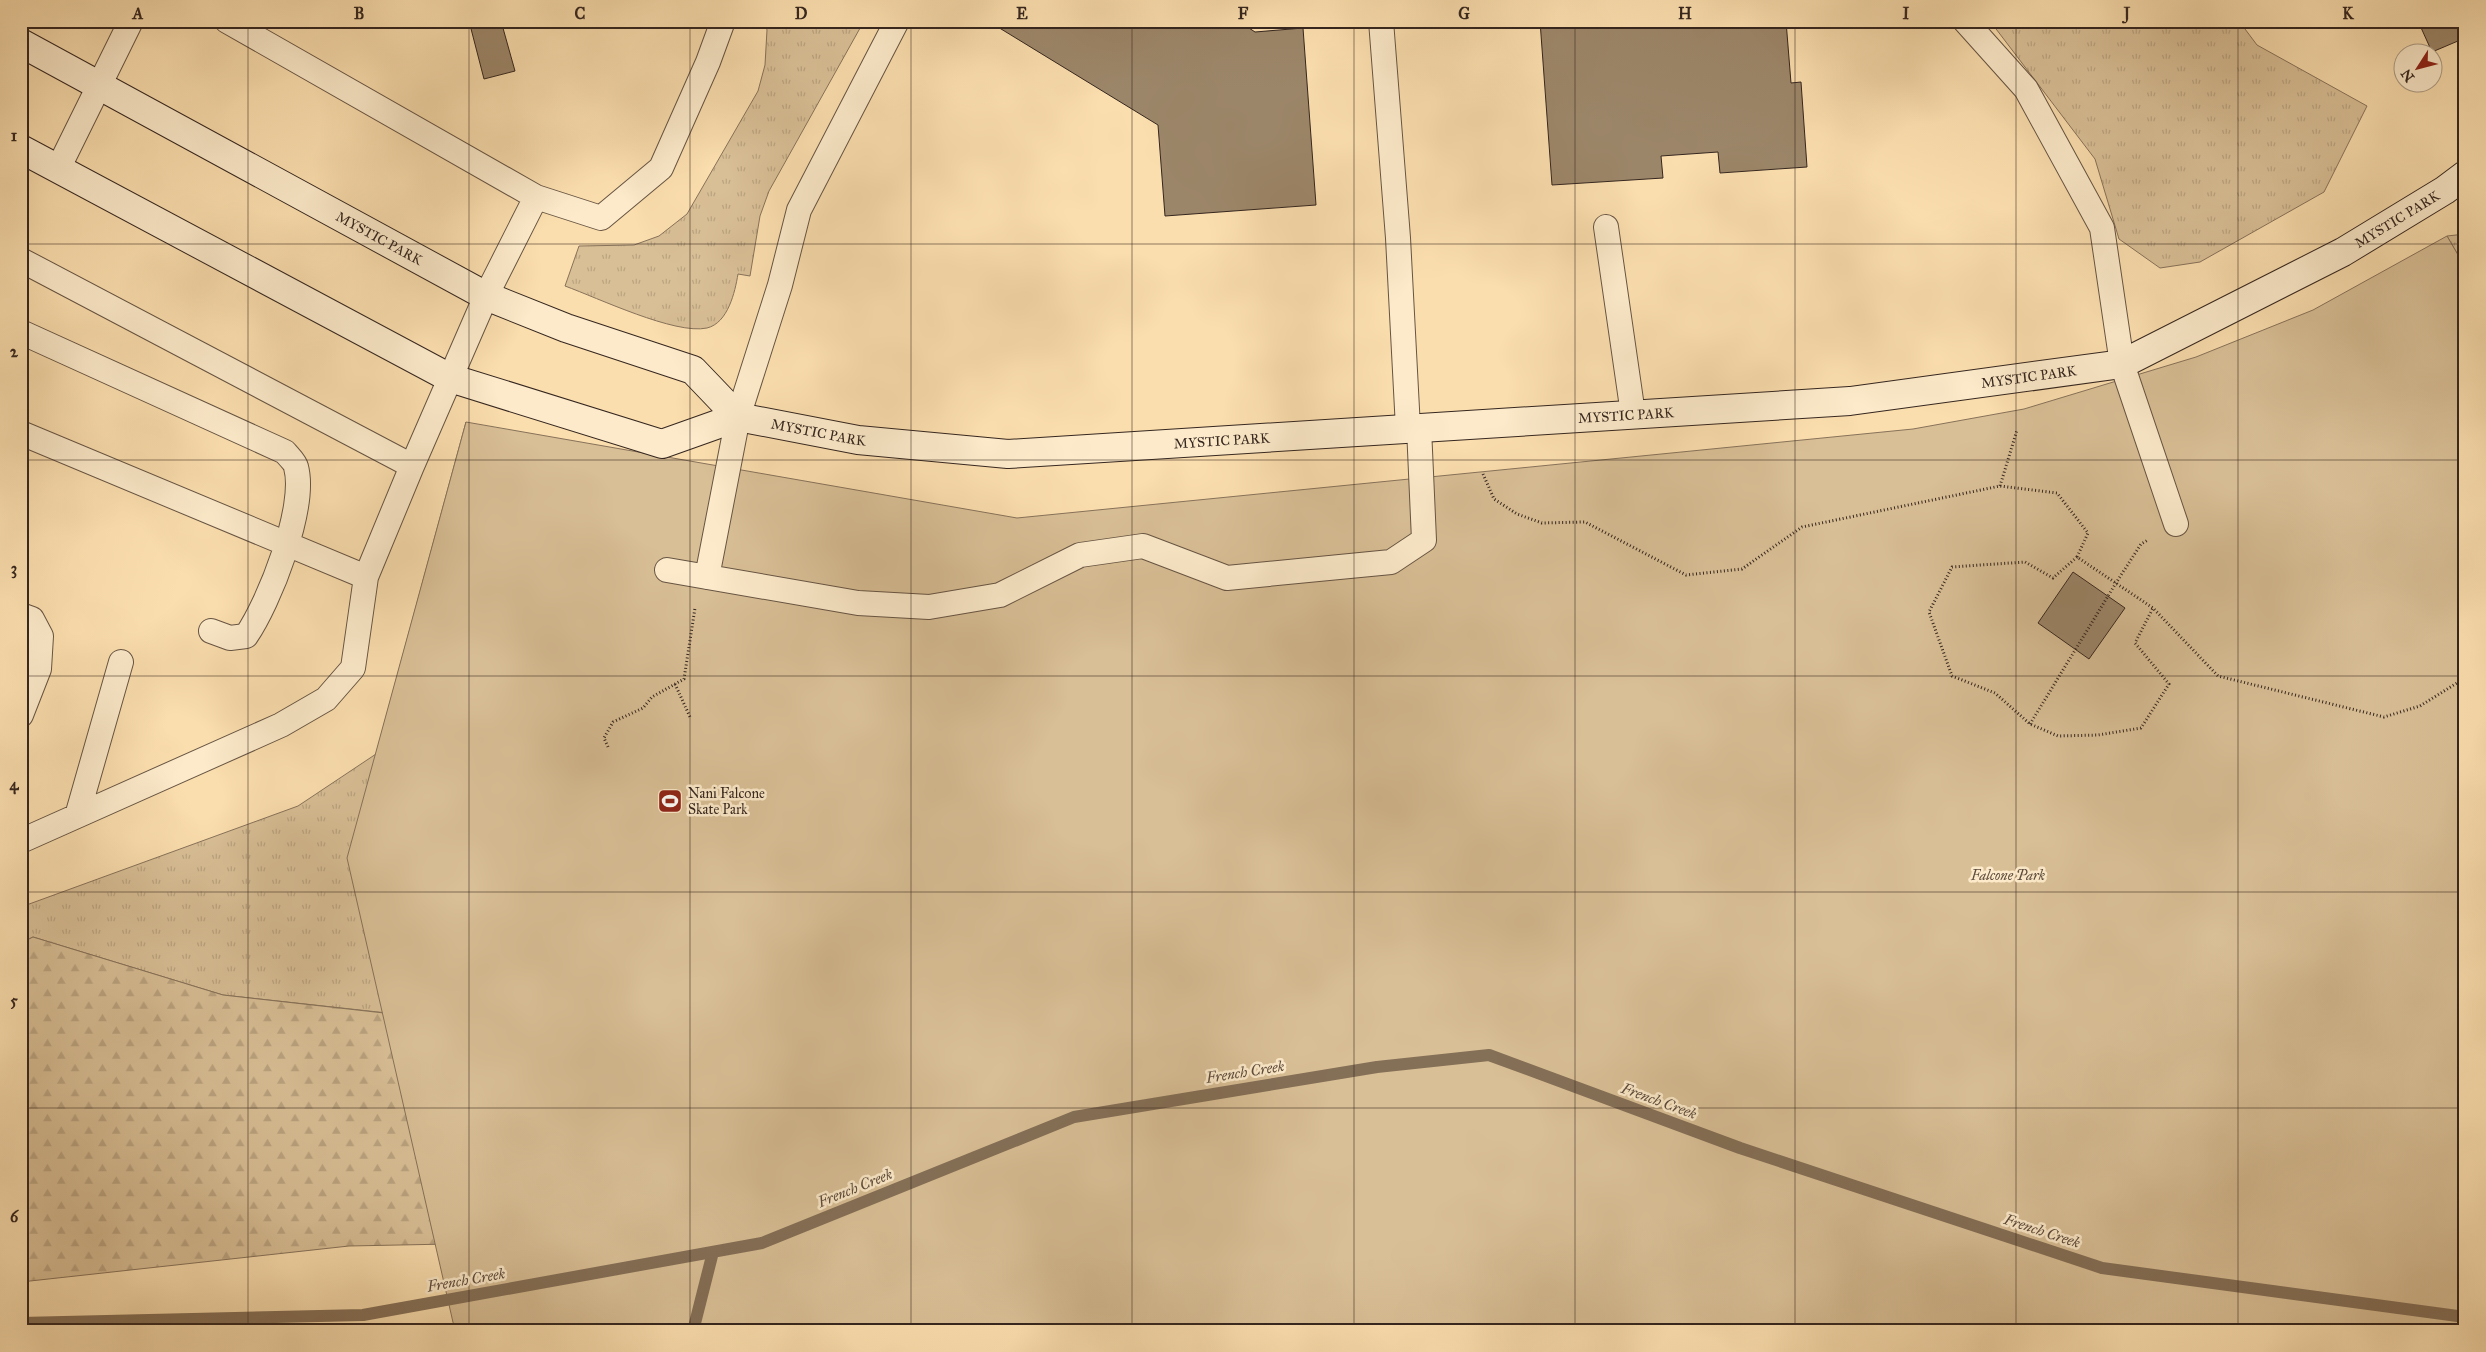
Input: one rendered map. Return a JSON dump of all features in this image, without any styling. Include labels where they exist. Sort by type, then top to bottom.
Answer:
[{"type":"street","name":"MYSTIC PARK","points":[[21,43],[486,296],[566,328],[693,370],[738,416],[858,440],[1008,454],[1850,401],[2122,364],[2343,252],[2445,190],[2465,174]]},
{"type":"street","points":[[21,148],[450,378],[662,444],[738,416]]},
{"type":"lane","points":[[58,169],[131,21]]},
{"type":"lane","points":[[227,21],[536,197],[601,218],[661,168],[724,21]]},
{"type":"lane","points":[[704,576],[738,416],[780,285],[799,210],[897,21]]},
{"type":"lane","points":[[667,570],[858,603],[929,607],[1000,595],[1080,555],[1143,546],[1227,578],[1391,562],[1424,540],[1413,428],[1381,21]]},
{"type":"lane","points":[[1965,21],[2026,89],[2102,228],[2122,364],[2176,524]]},
{"type":"lane","points":[[21,841],[282,725],[326,699],[354,668],[366,577],[486,296],[536,197]]},
{"type":"lane","points":[[1606,227],[1633,414]]},
{"type":"lane","points":[[21,260],[412,466]]},
{"type":"lane","points":[[21,332],[285,452],[296,466],[298,486],[288,545],[256,621],[246,636],[230,638],[212,631]]},
{"type":"lane","points":[[21,433],[366,577]]},
{"type":"lane","points":[[21,615],[32,619],[41,636],[39,669],[21,714]]},
{"type":"lane","points":[[77,816],[122,662]]},
{"type":"path","points":[[2000,486],[2017,430]]},
{"type":"path","points":[[1483,474],[1494,499],[1517,514],[1542,523],[1585,522],[1686,575],[1742,569],[1802,527],[2000,486],[2057,493],[2088,533],[2077,557],[2052,578],[2025,562],[1952,567],[1929,612],[1952,676],[1995,693],[2030,724],[2058,736],[2098,735],[2141,728],[2169,684],[2135,643],[2153,608]]},
{"type":"path","points":[[2030,724],[2141,544],[2176,524]]},
{"type":"path","points":[[2077,557],[2153,608],[2218,676],[2384,717],[2420,706],[2465,678]]},
{"type":"path","points":[[608,746],[604,738],[613,722],[643,708],[652,697],[684,679],[704,576]]},
{"type":"path","points":[[675,684],[690,717]]},
{"type":"green space","points":[[765,21],[864,21],[769,191],[760,216],[750,276],[738,274],[729,306],[720,320],[707,328],[693,329],[676,326],[636,314],[565,286],[579,246],[634,245],[659,236],[687,214],[758,91],[765,65],[767,30]]},
{"type":"green space","points":[[1990,21],[2239,21],[2257,45],[2367,106],[2324,192],[2200,262],[2160,268],[2119,239],[2095,159]]},
{"type":"green space","points":[[2465,234],[2465,267],[2447,236]]},
{"type":"green space","name":"Falcone Park","points":[[2447,236],[2465,267],[2465,1331],[455,1331],[347,858],[466,422],[1017,518],[1913,429],[2024,409],[2196,357],[2313,310]]},
{"type":"green space","points":[[466,422],[387,1013],[223,995],[33,937],[21,943],[21,907],[298,806],[376,754]]},
{"type":"green space","points":[[33,937],[223,995],[527,1029],[651,1240],[349,1246],[21,1282],[21,943]]},
{"type":"building","points":[[469,21],[501,21],[515,71],[484,79]]},
{"type":"building","points":[[988,21],[1249,21],[1246,26],[1255,32],[1303,28],[1316,205],[1165,216],[1158,125]]},
{"type":"building","points":[[1540,21],[1786,21],[1791,83],[1801,82],[1807,167],[1720,173],[1718,152],[1661,156],[1663,178],[1552,185]]},
{"type":"building","points":[[2418,21],[2465,21],[2465,38],[2444,47],[2444,42],[2427,42]]},
{"type":"building","points":[[2073,572],[2125,608],[2089,659],[2038,623]]},
{"type":"waterway","name":"French Creek","points":[[21,1323],[363,1315],[762,1243],[1074,1117],[1377,1067],[1489,1055],[1740,1148],[2102,1268],[2465,1317]]},
{"type":"waterway","points":[[693,1331],[713,1252]]},
{"type":"place","name":"Nani Falcone Skate Park","points":[[670,801]]}]
